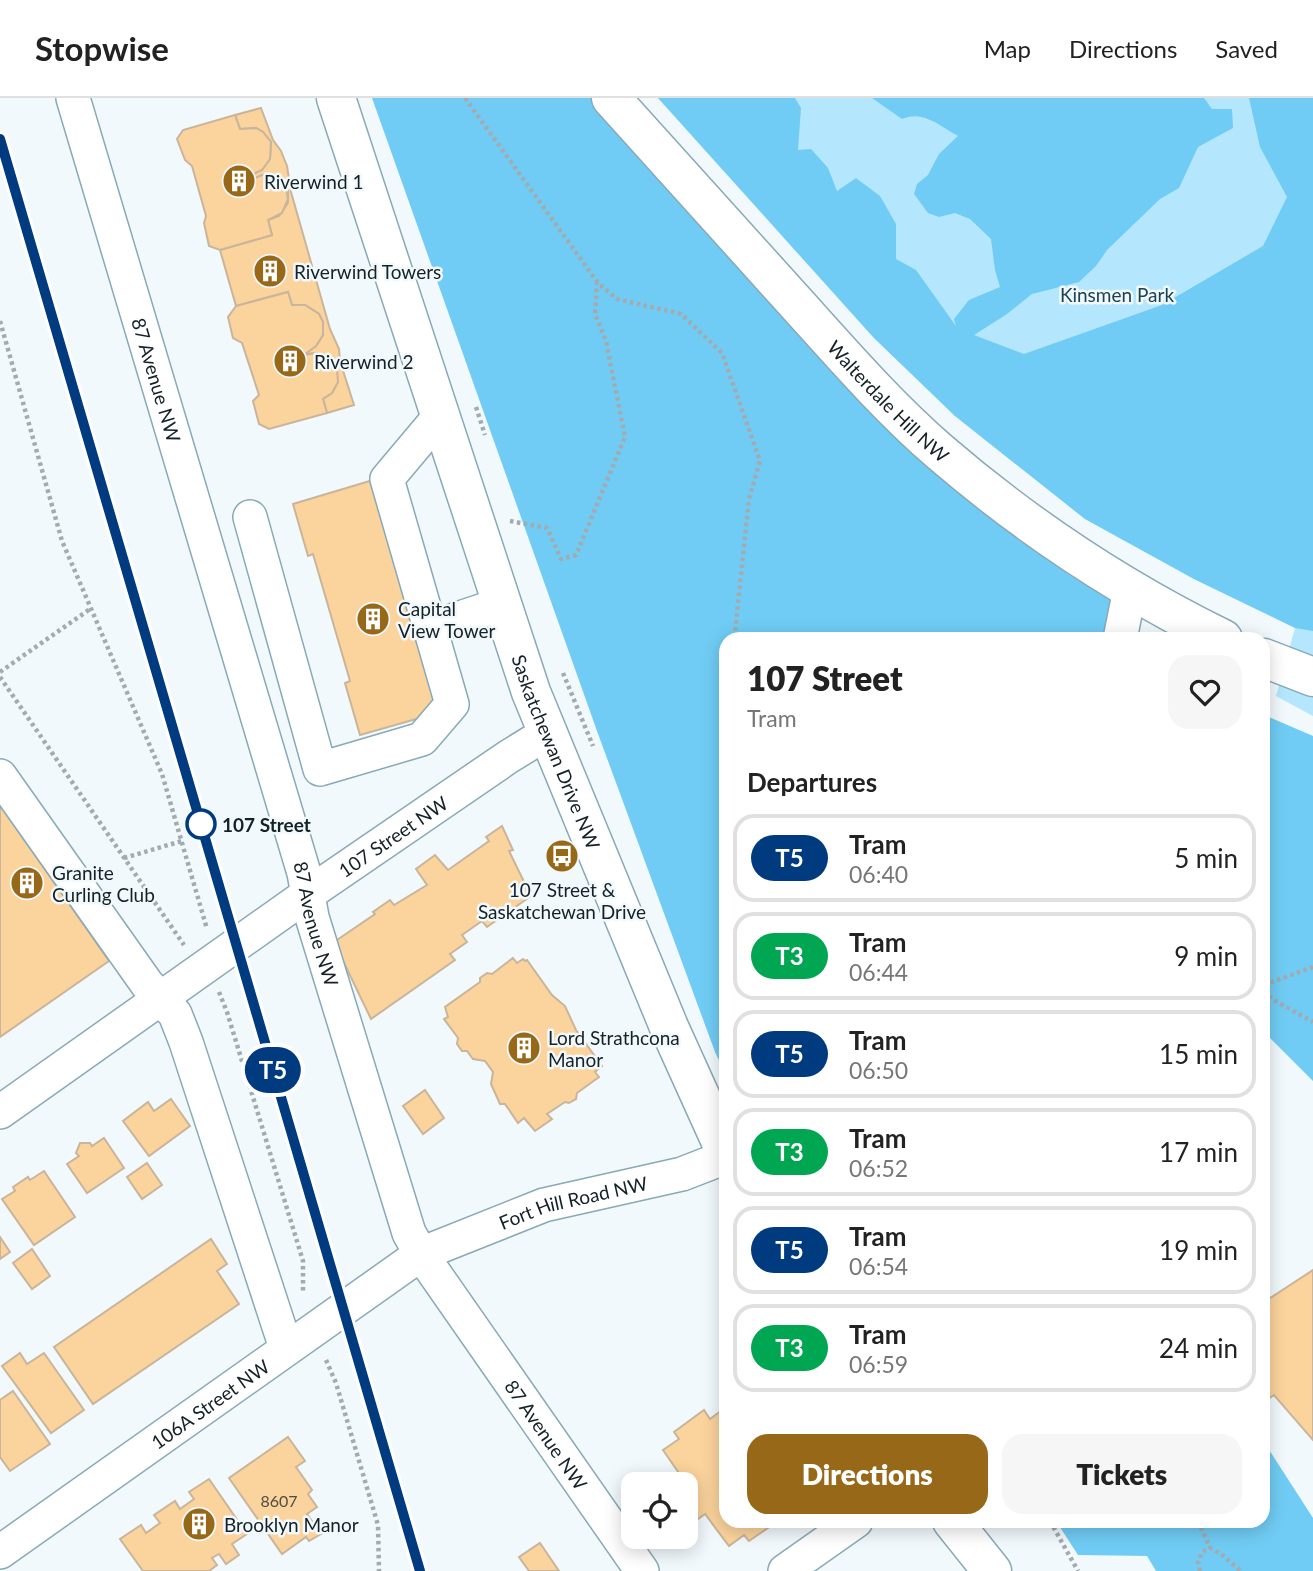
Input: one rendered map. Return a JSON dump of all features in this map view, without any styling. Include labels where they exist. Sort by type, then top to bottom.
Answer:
[{"type":"main road","name":"Saskatchewan Drive NW","points":[[335,98],[547,733],[669,1027],[719,1139]]},
{"type":"main road","name":"Walterdale Hill NW","points":[[611,98],[845,356],[939,451],[1007,507],[1074,554],[1130,589],[1210,632]]},
{"type":"main road","points":[[1270,660],[1313,677]]},
{"type":"main road","points":[[958,1528],[992,1571]]},
{"type":"street","name":"87 Avenue NW","points":[[73,98],[304,873],[312,917],[409,1233],[642,1571]]},
{"type":"street","points":[[250,517],[320,769],[422,739],[452,704],[387,479],[440,416]]},
{"type":"street","points":[[1121,632],[1130,589]]},
{"type":"street","points":[[430,628],[502,604]]},
{"type":"street","name":"107 Street NW","points":[[0,1112],[308,894],[547,733]]},
{"type":"street","points":[[0,776],[147,984],[175,1014],[286,1349]]},
{"type":"street","name":"Fort Hill Road NW","points":[[421,1254],[544,1205],[682,1174],[719,1158]]},
{"type":"street","name":"106A Street NW","points":[[0,1552],[421,1254]]},
{"type":"street","points":[[785,1571],[846,1528]]},
{"type":"path","points":[[465,98],[597,282],[617,299],[681,314],[722,353],[760,461],[749,499],[735,632]]},
{"type":"path","points":[[508,520],[547,528],[561,559],[576,555],[625,437],[607,341],[595,314],[597,282]]},
{"type":"path","points":[[0,321],[62,541],[162,774],[209,937]]},
{"type":"path","points":[[90,609],[0,675],[189,952]]},
{"type":"path","points":[[124,858],[182,841]]},
{"type":"path","points":[[1270,983],[1313,967]]},
{"type":"path","points":[[215,985],[227,1012],[303,1261],[304,1298]]},
{"type":"path","points":[[1270,997],[1313,1023]]},
{"type":"path","points":[[325,1359],[337,1383],[379,1525],[379,1571]]},
{"type":"path","points":[[1054,1528],[1078,1571]]},
{"type":"path","points":[[1201,1528],[1210,1548],[1241,1571]]},
{"type":"path","points":[[1200,1571],[1198,1562],[1202,1552],[1210,1548]]},
{"type":"green space","name":"Kinsmen Park","points":[[658,98],[1313,98],[1313,716],[1276,696],[1295,628],[1194,579],[1085,519],[955,416],[874,338]]},
{"type":"shaded area","points":[[372,98],[598,98],[1107,597],[1137,632],[719,632],[719,1060],[597,731]]},
{"type":"shaded area","name":"Kinsmen Park","points":[[658,98],[795,98],[801,108],[798,150],[811,149],[828,168],[837,191],[856,178],[880,196],[896,224],[896,259],[916,270],[956,326],[954,319],[969,300],[1000,287],[991,239],[970,219],[955,213],[939,217],[928,213],[914,194],[917,184],[928,175],[939,154],[958,136],[924,118],[917,116],[902,119],[872,98],[1204,98],[1212,109],[1232,109],[1233,128],[1198,147],[1179,188],[1160,199],[1107,250],[1096,266],[1079,282],[1032,294],[974,335],[1024,354],[1162,305],[1263,246],[1287,197],[1260,147],[1249,98],[1313,98],[1313,631],[1295,628],[1194,579],[1085,519],[955,416],[874,338]]},
{"type":"shaded area","points":[[1270,718],[1313,736],[1313,1081],[1270,1038]]},
{"type":"shaded area","points":[[1270,1451],[1313,1518],[1313,1571],[1156,1571],[1147,1556],[1078,1555],[1061,1528],[1270,1528]]},
{"type":"building","name":"Riverwind Towers","points":[[261,108],[273,140],[287,166],[291,192],[354,405],[327,413],[323,399],[332,393],[336,386],[337,370],[334,362],[325,355],[304,354],[316,346],[323,335],[323,322],[319,314],[305,305],[292,305],[288,292],[236,306],[220,250],[272,235],[268,220],[279,216],[288,203],[288,191],[279,176],[265,174],[252,179],[251,175],[262,170],[270,159],[271,142],[256,128],[240,129],[235,115]]},
{"type":"building","name":"Riverwind 1","points":[[235,115],[240,129],[256,128],[271,142],[270,159],[262,170],[251,175],[252,179],[265,174],[279,176],[286,187],[288,199],[282,213],[268,220],[272,235],[220,250],[209,246],[204,223],[206,216],[192,166],[185,160],[177,139],[183,130]]},
{"type":"building","name":"Riverwind 2","points":[[288,292],[292,305],[305,305],[319,314],[323,322],[323,335],[316,346],[304,355],[316,353],[331,360],[337,370],[338,382],[332,393],[323,399],[327,413],[269,429],[259,424],[253,401],[259,395],[242,343],[233,338],[228,317],[236,306]]},
{"type":"building","name":"Capital View Tower","points":[[373,480],[441,712],[360,735],[345,683],[350,681],[313,554],[308,556],[293,504]]},
{"type":"building","name":"Granite Curling Club","points":[[0,805],[109,961],[0,1037]]},
{"type":"building","points":[[502,826],[513,850],[509,851],[531,896],[487,927],[482,921],[462,935],[467,942],[450,954],[455,960],[371,1019],[334,942],[375,914],[373,912],[390,900],[394,905],[427,885],[416,869],[435,855],[448,870],[489,841],[486,837]]},
{"type":"building","name":"Lord Strathcona Manor","points":[[513,958],[517,963],[523,959],[527,960],[552,995],[565,1006],[576,1030],[602,1066],[595,1072],[599,1077],[577,1093],[576,1099],[565,1102],[547,1114],[552,1119],[535,1131],[524,1118],[518,1123],[505,1104],[500,1104],[491,1084],[493,1072],[485,1061],[473,1059],[467,1051],[462,1051],[457,1044],[458,1038],[444,1019],[448,1017],[445,1007],[480,982],[480,978],[487,973],[492,974]]},
{"type":"building","points":[[425,1090],[444,1118],[423,1134],[403,1106]]},
{"type":"building","points":[[171,1099],[190,1126],[149,1156],[123,1121],[148,1102],[154,1111]]},
{"type":"building","points":[[104,1138],[124,1168],[87,1193],[67,1164],[79,1156],[76,1153],[80,1143],[90,1143],[92,1146]]},
{"type":"building","points":[[147,1163],[162,1185],[142,1199],[127,1177]]},
{"type":"building","points":[[44,1171],[75,1217],[34,1245],[2,1199],[15,1191],[13,1187],[28,1177],[30,1180]]},
{"type":"building","points":[[0,1237],[10,1252],[0,1259]]},
{"type":"building","points":[[211,1239],[227,1264],[217,1271],[239,1304],[93,1404],[54,1347]]},
{"type":"building","points":[[32,1249],[50,1276],[32,1289],[13,1263]]},
{"type":"building","points":[[1313,1270],[1313,1440],[1274,1395],[1270,1398],[1270,1298]]},
{"type":"building","points":[[20,1353],[27,1364],[44,1353],[84,1410],[51,1433],[2,1366]]},
{"type":"building","points":[[13,1391],[50,1444],[10,1471],[0,1457],[0,1400]]},
{"type":"building","points":[[704,1410],[710,1419],[719,1412],[719,1528],[768,1528],[749,1541],[744,1535],[729,1546],[705,1514],[698,1519],[698,1472],[678,1472],[663,1450],[679,1439],[674,1432]]},
{"type":"building","points":[[288,1437],[305,1461],[296,1467],[312,1490],[308,1494],[317,1507],[307,1514],[321,1534],[309,1541],[306,1537],[282,1554],[229,1478]]},
{"type":"building","name":"Brooklyn Manor","points":[[209,1479],[247,1534],[232,1544],[239,1555],[226,1564],[219,1554],[212,1558],[217,1565],[209,1571],[143,1571],[120,1539],[141,1525],[146,1533],[160,1523],[154,1515],[175,1501],[180,1509],[194,1499],[189,1492]]},
{"type":"building","points":[[540,1543],[559,1571],[529,1571],[519,1557]]},
{"type":"tram line","points":[[0,139],[420,1571]]},
{"type":"tram line","name":"T5","points":[[0,139],[420,1571]]},
{"type":"place","name":"Riverwind 1","points":[[239,181]]},
{"type":"place","name":"Riverwind Towers","points":[[270,271]]},
{"type":"place","name":"Riverwind 2","points":[[290,361]]},
{"type":"place","name":"Capital View Tower","points":[[373,619]]},
{"type":"place","name":"107 Street","points":[[201,824]]},
{"type":"place","name":"107 Street & Saskatchewan Drive","points":[[562,856]]},
{"type":"place","name":"Granite Curling Club","points":[[27,883]]},
{"type":"place","name":"Lord Strathcona Manor","points":[[524,1048]]},
{"type":"place","name":"Brooklyn Manor","points":[[199,1524]]}]
